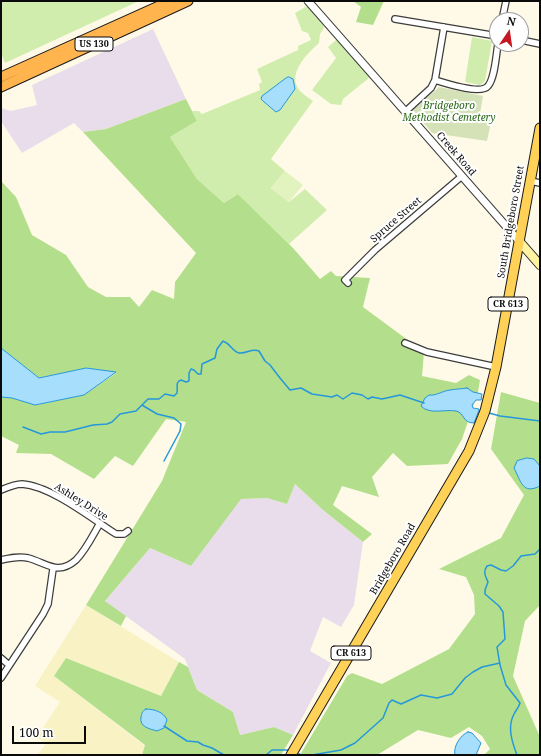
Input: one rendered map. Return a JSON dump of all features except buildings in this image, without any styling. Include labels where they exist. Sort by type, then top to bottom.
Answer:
[{"type":"highway","name":"US 130","points":[[1,77],[170,1]]},
{"type":"highway","name":"US 130","points":[[1,87],[188,1]]},
{"type":"main road","name":"South Bridgeboro Street","points":[[496,367],[540,128]]},
{"type":"main road","name":"Creek Road","points":[[519,241],[540,265]]},
{"type":"main road","name":"Bridgeboro Road","points":[[291,755],[469,451],[485,411],[496,367]]},
{"type":"street","name":"Creek Road","points":[[308,1],[519,241]]},
{"type":"street","points":[[504,12],[506,1]]},
{"type":"street","points":[[395,19],[489,35]]},
{"type":"street","points":[[406,111],[431,88],[435,80],[444,27]]},
{"type":"street","points":[[529,42],[540,44]]},
{"type":"street","points":[[435,80],[473,90],[482,90],[487,88],[492,78],[497,52]]},
{"type":"street","name":"Spruce Street","points":[[346,282],[375,250],[462,176]]},
{"type":"street","points":[[530,181],[540,183]]},
{"type":"street","points":[[405,343],[427,352],[496,367]]},
{"type":"street","name":"Ashley Drive","points":[[1,490],[21,484],[40,488],[55,495],[116,534],[124,534],[128,531]]},
{"type":"street","points":[[1,560],[9,558],[28,558],[53,568],[66,566],[77,559],[100,523]]},
{"type":"street","points":[[1,678],[48,604],[53,568]]},
{"type":"street","points":[[1,658],[9,665]]},
{"type":"shaded area","points":[[153,29],[186,99],[106,129],[83,132],[74,123],[22,153],[1,121],[1,108],[11,111],[37,105],[32,85]]},
{"type":"shaded area","points":[[295,484],[323,510],[363,542],[354,605],[341,627],[323,617],[310,651],[331,663],[293,735],[274,727],[240,735],[233,712],[197,690],[185,659],[105,601],[150,548],[191,566],[240,499],[267,498],[287,504]]},
{"type":"shaded area","points":[[86,605],[179,662],[161,696],[66,658],[54,676],[145,746],[142,755],[72,755],[67,753],[65,755],[37,755],[46,744],[37,737],[60,702],[35,686]]},
{"type":"green space","points":[[1,1],[139,1],[5,63],[1,53]]},
{"type":"green space","points":[[353,1],[384,1],[373,25],[356,22],[361,7]]},
{"type":"green space","points":[[307,6],[322,21],[324,28],[320,34],[319,43],[304,59],[295,78],[296,85],[300,91],[313,101],[271,159],[285,171],[271,188],[289,202],[305,189],[327,210],[289,244],[238,194],[224,203],[197,179],[170,137],[197,121],[192,111],[199,111],[202,114],[260,90],[259,84],[262,82],[257,69],[298,50],[298,46],[311,40],[308,33],[302,31],[295,13]]},
{"type":"green space","points":[[472,37],[489,40],[490,52],[485,81],[480,85],[465,82]]},
{"type":"green space","points":[[338,40],[368,74],[369,78],[343,99],[341,105],[331,104],[312,90],[336,58],[328,47]]},
{"type":"green space","name":"Bridgeboro Methodist Cemetery","points":[[439,87],[483,96],[480,114],[492,117],[487,141],[432,133],[413,110]]},
{"type":"green space","points":[[186,99],[197,121],[170,137],[197,179],[224,203],[238,194],[293,248],[320,279],[331,271],[336,276],[370,278],[363,307],[424,352],[422,376],[456,383],[469,375],[480,380],[478,392],[462,439],[448,464],[407,466],[393,453],[372,477],[379,497],[342,486],[333,505],[372,534],[363,542],[323,510],[295,484],[287,504],[267,498],[241,499],[191,566],[150,548],[105,601],[126,616],[121,626],[86,605],[162,481],[186,422],[166,419],[133,466],[115,456],[94,479],[51,454],[16,453],[19,445],[1,436],[1,397],[12,398],[36,405],[84,395],[116,373],[86,368],[39,378],[1,348],[1,181],[16,197],[32,235],[66,255],[88,287],[106,297],[130,297],[139,307],[152,290],[174,299],[175,282],[196,253],[83,132],[106,129]]},
{"type":"green space","points":[[285,171],[303,185],[289,202],[271,188]]},
{"type":"green space","points":[[501,392],[540,403],[540,605],[525,621],[513,676],[540,737],[540,755],[484,755],[490,749],[482,736],[469,727],[451,738],[418,730],[377,755],[300,755],[347,676],[352,673],[382,684],[449,649],[475,614],[474,595],[466,577],[439,569],[501,538],[524,495],[491,449]]},
{"type":"green space","points":[[66,658],[161,696],[179,662],[188,667],[197,690],[233,712],[240,735],[274,727],[293,735],[281,755],[142,755],[145,745],[54,676]]},
{"type":"water","points":[[289,77],[293,79],[295,89],[280,110],[276,112],[261,99],[262,96]]},
{"type":"water","points":[[1,348],[39,378],[86,368],[116,372],[84,395],[35,405],[12,398],[1,397]]},
{"type":"water","points":[[467,388],[473,392],[482,394],[481,400],[476,400],[472,405],[473,408],[479,409],[474,423],[470,423],[465,420],[459,412],[456,411],[433,411],[424,409],[421,406],[425,398],[429,395],[434,395],[444,391]]},
{"type":"water","points":[[527,458],[534,459],[540,466],[540,486],[529,489],[523,485],[514,468],[517,461]]},
{"type":"water","points":[[146,709],[155,710],[166,717],[167,720],[164,728],[157,731],[143,725],[141,717],[143,711]]},
{"type":"water","points":[[468,732],[472,733],[481,743],[476,755],[455,755],[455,748],[458,742],[462,736]]},
{"type":"waterway","points":[[23,427],[41,434],[50,432],[65,432],[93,425],[107,424],[112,422],[120,414],[136,411],[148,399],[159,399],[165,394],[174,396],[177,393],[178,382],[181,380],[186,382],[189,381],[189,373],[191,369],[198,374],[201,374],[202,364],[215,358],[217,349],[223,341],[239,353],[254,350],[259,351],[265,361],[290,390],[301,388],[312,394],[332,397],[337,395],[343,399],[352,393],[362,395],[368,399],[372,397],[382,399],[400,395],[424,403]]},
{"type":"waterway","points":[[142,405],[157,414],[174,418],[181,424],[180,431],[164,461]]},
{"type":"waterway","points":[[489,413],[500,416],[540,421]]},
{"type":"waterway","points":[[517,755],[512,740],[511,724],[520,703],[506,685],[500,665],[497,647],[505,639],[503,612],[499,606],[485,594],[488,582],[485,572],[487,566],[491,565],[506,571],[513,566],[521,556],[535,554],[540,549]]},
{"type":"waterway","points":[[312,755],[341,750],[355,743],[383,718],[389,703],[392,700],[401,704],[421,695],[437,698],[452,694],[465,678],[473,672],[482,667],[500,663]]},
{"type":"waterway","points":[[164,726],[187,741],[198,742],[224,755]]},
{"type":"waterway","points":[[266,755],[272,750],[288,750]]},
{"type":"waterway","points":[[296,753],[302,755]]}]
